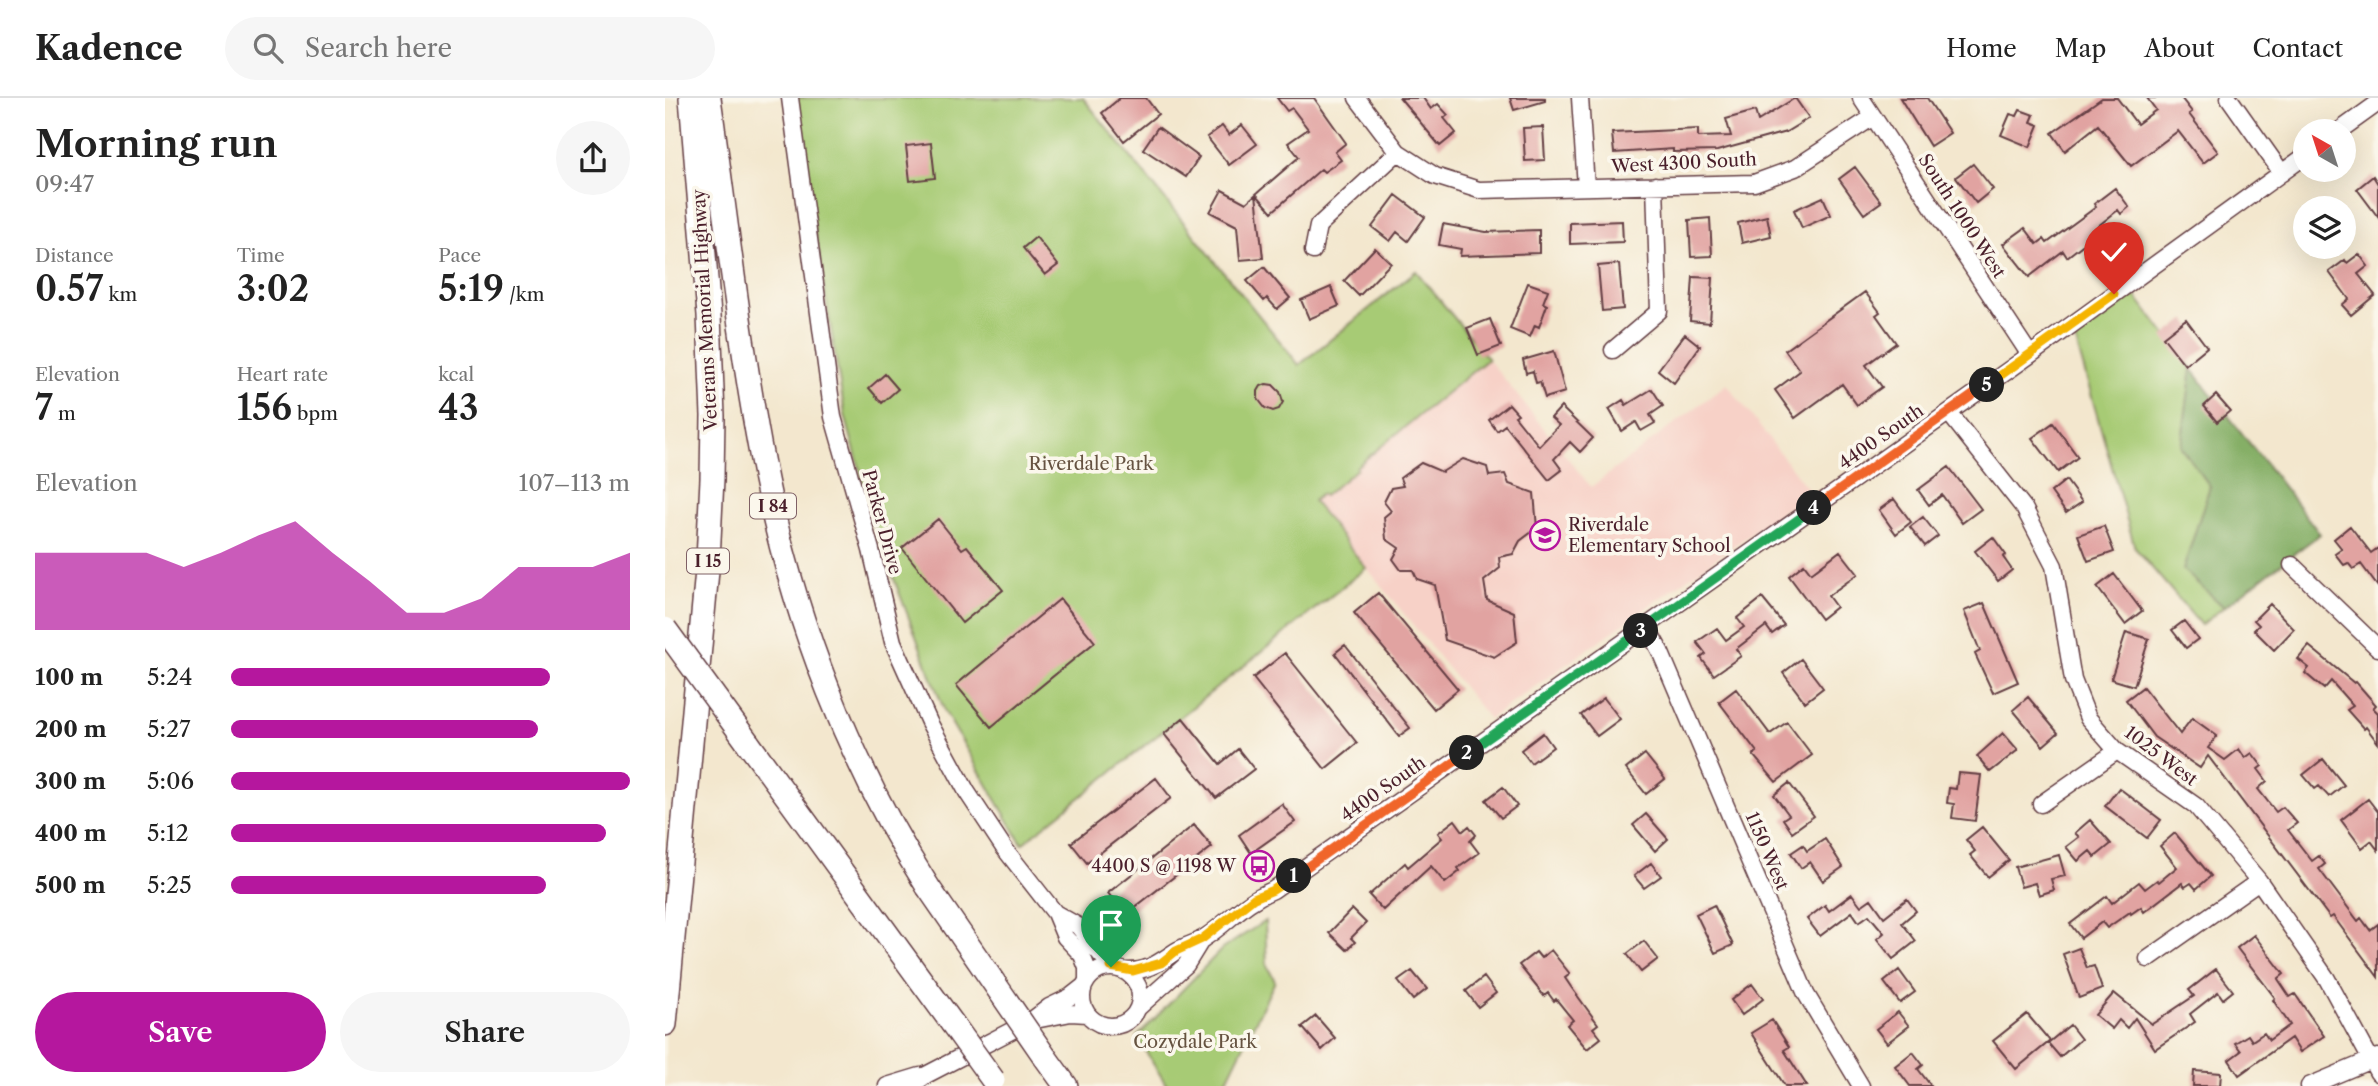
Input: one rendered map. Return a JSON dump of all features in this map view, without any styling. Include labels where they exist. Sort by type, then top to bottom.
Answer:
[{"type":"highway","name":"Veterans Memorial Highway","points":[[665,1024],[708,560],[712,479],[711,343],[691,98]]},
{"type":"highway","name":"I 84","points":[[709,98],[767,481],[791,577],[822,672],[861,765],[902,847],[1066,1086]]},
{"type":"highway","points":[[665,629],[995,1083]]},
{"type":"street","name":"Parker Drive","points":[[790,98],[832,417],[871,550],[893,642],[929,722],[967,792],[991,830],[1055,913],[1065,937],[1084,959],[1086,983]]},
{"type":"street","name":"West 4300 South","points":[[1357,98],[1398,152],[1435,176],[1479,190],[1754,183],[1795,168],[1873,117]]},
{"type":"street","points":[[1580,98],[1586,187]]},
{"type":"street","name":"South 1000 West","points":[[1861,98],[2030,355]]},
{"type":"street","points":[[2229,98],[2282,173]]},
{"type":"street","points":[[2356,119],[2378,103]]},
{"type":"street","points":[[1313,251],[1318,226],[1398,152]]},
{"type":"street","name":"4400 South","points":[[1202,939],[1254,898],[1273,890],[1647,627],[2293,165]]},
{"type":"street","points":[[1613,350],[1659,311],[1655,185]]},
{"type":"street","name":"1025 West","points":[[1949,413],[2024,508],[2055,566],[2073,680],[2088,718],[2117,751],[2196,806],[2259,881],[2327,979],[2376,1063]]},
{"type":"street","points":[[2292,565],[2378,648]]},
{"type":"street","name":"1150 West","points":[[1647,627],[1660,651],[1806,994],[1861,1086]]},
{"type":"street","points":[[2041,804],[2117,751]]},
{"type":"street","points":[[2148,959],[2259,881]]},
{"type":"street","name":"Parker Drive","points":[[1055,913],[1078,926],[1105,959],[1121,969]]},
{"type":"street","points":[[911,1086],[926,1075],[1032,1020],[1049,1007],[1074,994],[1099,970],[1140,970],[1156,965],[1176,951],[1202,939]]},
{"type":"street","points":[[1086,983],[1082,1002],[1087,1014],[1101,1025],[1116,1026],[1129,1020],[1139,1007],[1186,965],[1202,939]]},
{"type":"street","points":[[1121,969],[1139,986],[1139,1007]]},
{"type":"street","points":[[1032,1020],[1071,1013],[1087,1014]]},
{"type":"street","points":[[2309,1086],[2376,1063]]},
{"type":"street","points":[[887,1086],[926,1075]]},
{"type":"shaded area","name":"Riverdale Elementary School","points":[[1488,359],[1591,487],[1727,384],[1810,492],[1489,719],[1313,501]]},
{"type":"green space","name":"Riverdale Park","points":[[793,98],[1083,98],[1299,365],[1416,271],[1488,359],[1324,496],[1321,494],[1313,501],[1366,568],[1022,844],[945,712],[879,540],[845,415]]},
{"type":"green space","points":[[2135,295],[2192,369],[2181,447],[2210,486],[2184,570],[2224,607],[2201,625],[2135,548],[2075,338]]},
{"type":"green space","points":[[2192,369],[2320,534],[2224,607],[2183,570],[2210,486],[2181,447]]},
{"type":"green space","name":"Cozydale Park","points":[[1265,921],[1267,966],[1275,981],[1224,1086],[1167,1086],[1137,1037],[1222,949]]},
{"type":"building","points":[[1120,98],[1146,98],[1158,114],[1124,141],[1102,113]]},
{"type":"building","points":[[1277,98],[1314,98],[1346,143],[1335,152],[1341,160],[1324,172],[1321,169],[1272,212],[1256,194],[1299,157],[1288,143],[1308,129],[1292,108],[1287,111]]},
{"type":"building","points":[[1400,98],[1423,98],[1431,109],[1438,104],[1448,115],[1444,118],[1456,133],[1440,146]]},
{"type":"building","points":[[1510,98],[1545,98],[1545,101],[1514,110]]},
{"type":"building","points":[[1795,98],[1809,118],[1786,132],[1717,151],[1673,152],[1673,149],[1614,153],[1612,133],[1698,129],[1698,137],[1731,136],[1726,119],[1755,111],[1758,121]]},
{"type":"building","points":[[1900,98],[1927,98],[1950,133],[1930,146]]},
{"type":"building","points":[[2102,98],[2117,98],[2137,124],[2156,110],[2147,98],[2181,98],[2192,112],[2189,114],[2218,152],[2203,163],[2178,131],[2131,166],[2098,125],[2065,151],[2052,133]]},
{"type":"building","points":[[2020,110],[2034,115],[2031,122],[2039,125],[2030,147],[2001,135],[2010,114],[2017,116]]},
{"type":"building","points":[[1242,125],[1257,144],[1229,165],[1207,137],[1222,126],[1229,135]]},
{"type":"building","points":[[1158,127],[1199,157],[1186,177],[1143,149]]},
{"type":"building","points":[[1543,127],[1545,160],[1525,161],[1523,128]]},
{"type":"building","points":[[931,143],[935,178],[910,181],[906,146]]},
{"type":"building","points":[[1973,164],[1993,189],[1976,203],[1956,177]]},
{"type":"building","points":[[1855,167],[1881,202],[1864,214],[1839,179]]},
{"type":"building","points":[[2373,176],[2378,184],[2378,217],[2357,189]]},
{"type":"building","points":[[2115,188],[2129,207],[2121,214],[2118,210],[2092,231],[2095,235],[2067,257],[2063,251],[2029,277],[2003,244],[2025,228],[2037,244],[2044,239],[2047,243],[2096,207],[2094,204]]},
{"type":"building","points":[[1222,190],[1246,203],[1256,194],[1263,258],[1240,260],[1237,226],[1210,212]]},
{"type":"building","points":[[1396,195],[1425,217],[1408,241],[1397,232],[1390,241],[1372,227]]},
{"type":"building","points":[[1823,197],[1831,215],[1802,228],[1794,210]]},
{"type":"building","points":[[1767,216],[1771,236],[1742,243],[1738,223]]},
{"type":"building","points":[[1710,218],[1712,256],[1691,257],[1689,220]]},
{"type":"building","points":[[1622,221],[1623,242],[1570,244],[1570,223]]},
{"type":"building","points":[[1443,224],[1486,232],[1539,230],[1539,253],[1460,256],[1461,249],[1439,245]]},
{"type":"building","points":[[1036,237],[1058,265],[1045,275],[1023,248]]},
{"type":"building","points":[[1375,248],[1391,263],[1359,296],[1344,281]]},
{"type":"building","points":[[2359,254],[2368,266],[2358,274],[2375,295],[2351,315],[2342,305],[2349,299],[2329,272],[2345,260],[2347,263],[2356,259]]},
{"type":"building","points":[[1619,264],[1623,309],[1602,311],[1598,266]]},
{"type":"building","points":[[1264,267],[1290,298],[1277,309],[1267,298],[1264,301],[1247,281]]},
{"type":"building","points":[[1693,277],[1713,278],[1710,323],[1690,321]]},
{"type":"building","points":[[1528,283],[1548,290],[1543,303],[1547,305],[1539,327],[1535,325],[1530,337],[1510,329]]},
{"type":"building","points":[[1331,287],[1339,306],[1309,319],[1301,300]]},
{"type":"building","points":[[1865,292],[1880,312],[1876,315],[1896,343],[1866,365],[1882,387],[1857,405],[1842,384],[1795,418],[1775,390],[1800,371],[1785,350]]},
{"type":"building","points":[[1490,319],[1501,346],[1478,355],[1467,328]]},
{"type":"building","points":[[2186,319],[2207,347],[2185,365],[2163,337]]},
{"type":"building","points":[[1685,334],[1700,346],[1674,383],[1658,370]]},
{"type":"building","points":[[1554,351],[1565,392],[1545,398],[1540,382],[1536,383],[1533,371],[1526,373],[1523,360]]},
{"type":"building","points":[[885,374],[898,389],[882,403],[869,388]]},
{"type":"building","points":[[1266,384],[1273,385],[1280,392],[1283,402],[1279,409],[1273,411],[1265,408],[1258,399],[1258,391]]},
{"type":"building","points":[[1652,389],[1663,406],[1650,415],[1655,423],[1641,431],[1636,422],[1622,431],[1609,409],[1623,400],[1626,405]]},
{"type":"building","points":[[2216,395],[2230,411],[2217,422],[2204,406]]},
{"type":"building","points":[[1509,404],[1539,446],[1559,425],[1551,418],[1561,407],[1593,438],[1580,452],[1570,442],[1554,459],[1562,470],[1549,480],[1505,425],[1497,431],[1489,420]]},
{"type":"building","points":[[2053,423],[2078,457],[2058,472],[2032,438]]},
{"type":"building","points":[[1463,459],[1487,467],[1489,476],[1505,474],[1509,484],[1534,493],[1537,528],[1520,541],[1513,554],[1499,557],[1500,568],[1484,581],[1487,600],[1514,612],[1517,642],[1494,657],[1445,640],[1435,585],[1417,579],[1413,570],[1401,570],[1393,559],[1399,548],[1386,539],[1384,517],[1391,511],[1384,502],[1391,488],[1403,486],[1400,478],[1421,463],[1442,472]]},
{"type":"building","points":[[1949,467],[1981,509],[1962,523],[1942,495],[1929,505],[1918,490]]},
{"type":"building","points":[[2066,480],[2082,502],[2066,513],[2051,492]]},
{"type":"building","points":[[1894,499],[1911,522],[1896,534],[1879,510]]},
{"type":"building","points":[[1923,517],[1938,536],[1925,546],[1910,527]]},
{"type":"building","points":[[938,519],[962,549],[967,546],[1003,590],[962,623],[902,548]]},
{"type":"building","points":[[2104,526],[2114,552],[2088,561],[2078,535]]},
{"type":"building","points":[[2350,526],[2371,553],[2378,548],[2378,587],[2361,564],[2353,569],[2348,563],[2344,565],[2335,554],[2342,549],[2334,539]]},
{"type":"building","points":[[1993,537],[2006,555],[2003,557],[2012,570],[1998,581],[1975,551]]},
{"type":"building","points":[[1840,551],[1858,574],[1828,596],[1836,607],[1821,619],[1789,576],[1804,564],[1811,573]]},
{"type":"building","points":[[2114,574],[2142,611],[2125,624],[2097,587]]},
{"type":"building","points":[[1378,593],[1458,689],[1434,709],[1354,613]]},
{"type":"building","points":[[1762,598],[1784,625],[1772,634],[1766,626],[1736,649],[1741,656],[1714,675],[1701,658],[1706,654],[1697,642],[1717,628],[1726,640],[1744,627],[1737,618]]},
{"type":"building","points":[[1060,599],[1095,642],[991,727],[956,685]]},
{"type":"building","points":[[1984,603],[2018,682],[1993,693],[1975,654],[1980,651],[1964,611]]},
{"type":"building","points":[[2270,604],[2294,629],[2274,650],[2254,630],[2259,625],[2254,620]]},
{"type":"building","points":[[2184,621],[2198,639],[2186,648],[2172,630]]},
{"type":"building","points":[[2126,632],[2149,639],[2134,686],[2111,679]]},
{"type":"building","points":[[1345,645],[1410,728],[1399,736],[1335,653]]},
{"type":"building","points":[[2309,646],[2356,682],[2376,705],[2373,708],[2378,713],[2378,743],[2366,727],[2364,729],[2347,710],[2353,706],[2331,681],[2324,689],[2305,673],[2309,668],[2298,659]]},
{"type":"building","points":[[1285,653],[1357,743],[1325,769],[1253,678]]},
{"type":"building","points":[[1801,659],[1823,688],[1805,702],[1783,673]]},
{"type":"building","points":[[2143,687],[2180,734],[2192,718],[2217,736],[2208,748],[2225,760],[2239,749],[2245,758],[2252,753],[2262,766],[2258,769],[2267,781],[2258,789],[2276,812],[2283,807],[2297,823],[2288,830],[2312,861],[2319,856],[2325,864],[2319,869],[2358,921],[2361,918],[2370,930],[2378,924],[2378,977],[2208,756],[2200,768],[2154,737],[2126,700]]},
{"type":"building","points":[[1736,689],[1770,734],[1787,722],[1812,755],[1776,782],[1753,755],[1757,752],[1719,702]]},
{"type":"building","points":[[2028,697],[2058,733],[2043,746],[2013,710]]},
{"type":"building","points":[[1604,698],[1620,719],[1597,736],[1581,715]]},
{"type":"building","points":[[1183,718],[1220,764],[1238,749],[1254,769],[1216,798],[1164,734]]},
{"type":"building","points":[[1543,733],[1553,747],[1531,763],[1521,750]]},
{"type":"building","points":[[2003,733],[2018,750],[1990,772],[1977,756]]},
{"type":"building","points":[[1645,754],[1665,779],[1646,794],[1626,769]]},
{"type":"building","points":[[2323,759],[2344,785],[2329,797],[2319,786],[2315,789],[2303,775]]},
{"type":"building","points":[[1958,773],[1981,775],[1975,821],[1952,818],[1954,804],[1947,803],[1949,788],[1956,789]]},
{"type":"building","points":[[1156,778],[1171,798],[1087,863],[1071,843]]},
{"type":"building","points":[[1789,783],[1814,816],[1792,832],[1783,819],[1789,815],[1774,795]]},
{"type":"building","points":[[1503,787],[1517,806],[1501,818],[1486,800]]},
{"type":"building","points":[[2119,788],[2161,820],[2147,838],[2105,806]]},
{"type":"building","points":[[2368,799],[2378,812],[2378,850],[2371,841],[2362,848],[2341,820]]},
{"type":"building","points":[[1282,804],[1295,822],[1251,853],[1239,835]]},
{"type":"building","points":[[1646,814],[1668,839],[1655,851],[1633,825]]},
{"type":"building","points":[[1455,820],[1463,831],[1469,826],[1476,835],[1470,841],[1479,853],[1458,868],[1460,871],[1445,883],[1431,866],[1383,910],[1369,895],[1405,863],[1408,867],[1442,838],[1438,833]]},
{"type":"building","points":[[2090,820],[2111,844],[2095,857],[2090,851],[2078,861],[2066,847],[2079,837],[2075,833]]},
{"type":"building","points":[[1194,825],[1212,847],[1125,915],[1108,893]]},
{"type":"building","points":[[1982,827],[2009,860],[1988,877],[1970,855],[1975,851],[1966,840]]},
{"type":"building","points":[[2175,833],[2211,876],[2196,889],[2191,883],[2185,887],[2182,883],[2144,912],[2141,907],[2107,928],[2102,922],[2081,938],[2070,924],[2107,896],[2112,903],[2139,882],[2145,889],[2157,880],[2159,882],[2177,867],[2160,846]]},
{"type":"building","points":[[1825,839],[1843,867],[1823,881],[1810,862],[1801,868],[1791,853],[1803,845],[1807,851]]},
{"type":"building","points":[[2059,855],[2065,876],[2051,879],[2054,890],[2039,895],[2035,883],[2021,887],[2015,867]]},
{"type":"building","points":[[1651,863],[1661,876],[1644,888],[1634,876]]},
{"type":"building","points":[[1852,894],[1861,906],[1871,899],[1884,917],[1907,899],[1916,911],[1902,923],[1916,941],[1893,959],[1877,939],[1884,933],[1869,915],[1859,922],[1852,912],[1820,936],[1807,919],[1825,905],[1829,911]]},
{"type":"building","points":[[1714,905],[1733,945],[1715,953],[1696,914]]},
{"type":"building","points":[[1352,909],[1366,923],[1351,938],[1355,942],[1347,950],[1329,933]]},
{"type":"building","points":[[2254,935],[2284,974],[2278,979],[2290,997],[2295,994],[2324,1036],[2300,1052],[2291,1038],[2239,1075],[2229,1060],[2241,1051],[2235,1043],[2248,1035],[2252,1041],[2264,1033],[2269,1040],[2290,1025],[2273,1000],[2275,998],[2237,948]]},
{"type":"building","points":[[1644,941],[1658,959],[1641,972],[1627,954]]},
{"type":"building","points":[[2079,948],[2087,968],[2094,966],[2102,989],[2079,998],[2063,954]]},
{"type":"building","points":[[1551,950],[1570,974],[1565,978],[1598,1024],[1593,1028],[1601,1038],[1587,1049],[1567,1025],[1573,1020],[1556,999],[1554,1001],[1548,993],[1544,996],[1519,965],[1536,952],[1541,958]]},
{"type":"building","points":[[2216,969],[2233,991],[2223,999],[2218,992],[2190,1014],[2195,1022],[2155,1049],[2135,1018],[2127,1028],[2119,1020],[2112,1029],[2095,1015],[2114,993],[2152,1024],[2194,996],[2189,990]]},
{"type":"building","points":[[1899,970],[1915,992],[1900,1003],[1884,982]]},
{"type":"building","points":[[1412,971],[1427,989],[1413,1000],[1398,981]]},
{"type":"building","points":[[1484,977],[1496,993],[1478,1007],[1466,991]]},
{"type":"building","points":[[1752,984],[1763,999],[1742,1015],[1731,1000]]},
{"type":"building","points":[[1898,1012],[1909,1026],[1887,1043],[1876,1029]]},
{"type":"building","points":[[2027,1014],[2050,1041],[2016,1069],[1993,1041]]},
{"type":"building","points":[[1316,1016],[1335,1038],[1322,1050],[1302,1027]]},
{"type":"building","points":[[1772,1020],[1789,1047],[1784,1050],[1807,1086],[1785,1086],[1751,1033]]},
{"type":"building","points":[[2070,1025],[2081,1039],[2060,1057],[2048,1043]]},
{"type":"building","points":[[1913,1052],[1923,1065],[1918,1069],[1931,1086],[1910,1086],[1895,1066]]},
{"type":"building","points":[[2194,1071],[2221,1073],[2220,1086],[2193,1086]]},
{"type":"place","name":"Riverdale Elementary School","points":[[1545,535]]},
{"type":"place","name":"4400 S @ 1198 W","points":[[1259,866]]},
{"type":"route","points":[[1111,967],[1126,971],[1151,967],[1202,939],[1254,898],[1273,890],[2114,294]]}]
